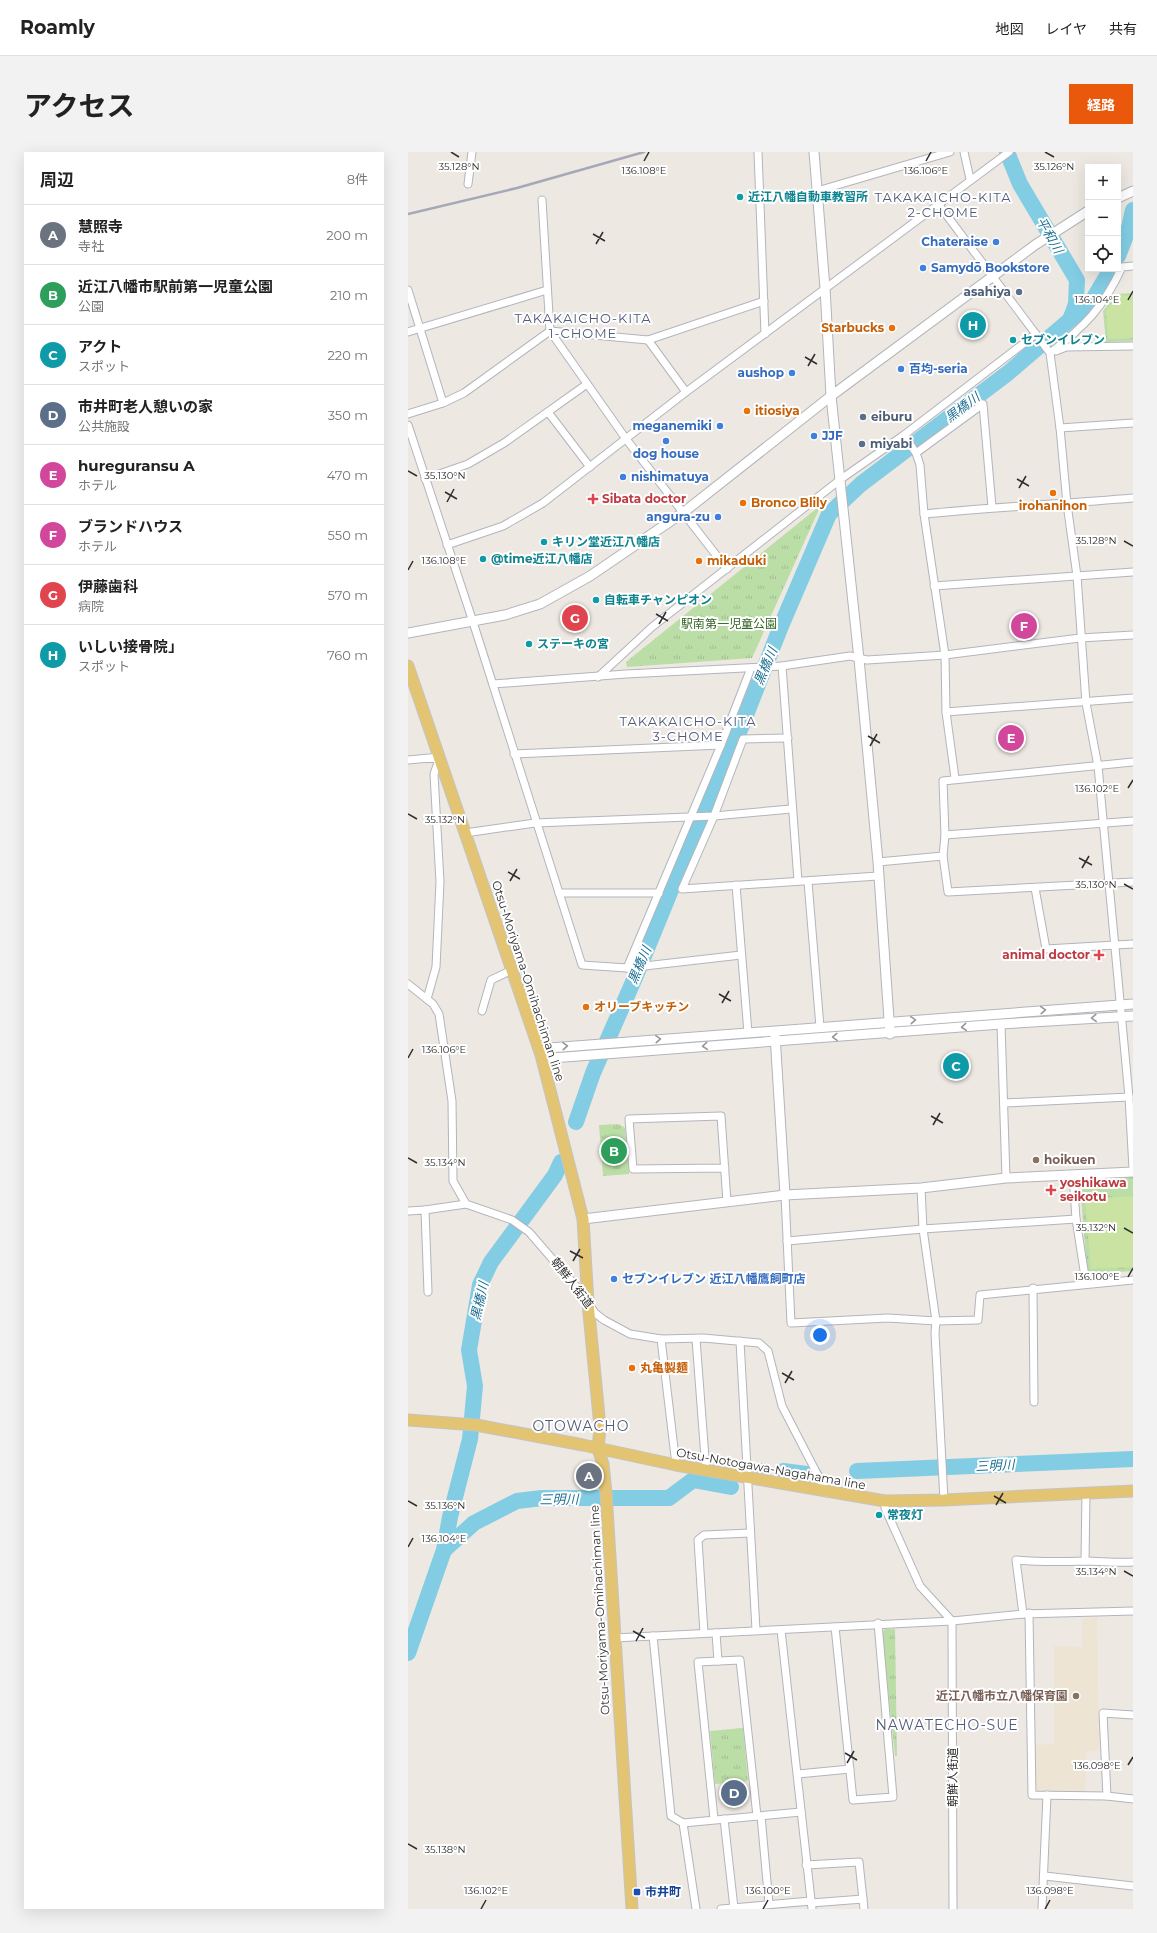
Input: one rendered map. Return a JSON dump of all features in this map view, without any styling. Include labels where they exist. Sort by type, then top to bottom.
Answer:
[{"type":"main road","name":"Otsu-Moriyama-Omihachiman line","points":[[408,666],[541,1055],[583,1218],[588,1303],[600,1427],[598,1449],[603,1464],[607,1507],[632,1909]]},
{"type":"main road","name":"Otsu-Notogawa-Nagahama line","points":[[408,1420],[476,1425],[676,1465],[827,1493],[885,1501],[944,1500],[1133,1491]]},
{"type":"street","points":[[468,184],[472,152]]},
{"type":"street","points":[[758,152],[765,334]]},
{"type":"street","points":[[814,152],[825,288],[831,396],[841,479],[878,862],[890,1034]]},
{"type":"street","points":[[817,191],[950,152]]},
{"type":"street","points":[[964,152],[970,179]]},
{"type":"street","points":[[447,545],[503,526],[543,503],[686,392],[939,205],[998,156],[1009,152]]},
{"type":"street","points":[[1121,197],[1133,191]]},
{"type":"street","points":[[542,200],[550,331],[626,439],[727,569]]},
{"type":"street","points":[[939,205],[1050,353],[1060,428],[1067,504],[1077,576],[1080,638],[1086,703],[1098,766],[1122,1016],[1133,1169]]},
{"type":"street","points":[[408,633],[505,615],[540,604],[590,576],[684,512],[831,396],[1035,245],[1085,213]]},
{"type":"street","points":[[1050,353],[1079,330],[1096,311],[1112,289],[1122,267],[1133,266]]},
{"type":"street","points":[[408,290],[443,403]]},
{"type":"street","points":[[408,332],[547,290]]},
{"type":"street","points":[[408,414],[443,403],[464,394],[550,331],[648,340],[764,301]]},
{"type":"street","points":[[598,677],[652,627],[841,479],[904,435],[1036,334]]},
{"type":"street","points":[[648,340],[686,392]]},
{"type":"street","points":[[1050,353],[1066,347],[1133,346]]},
{"type":"street","points":[[425,479],[468,464],[504,443],[587,384]]},
{"type":"street","points":[[916,453],[983,404],[992,507]]},
{"type":"street","points":[[548,412],[590,467]]},
{"type":"street","points":[[1060,428],[1133,423]]},
{"type":"street","points":[[408,425],[493,684],[535,823],[582,965],[627,968],[741,955]]},
{"type":"street","points":[[904,435],[916,453],[920,465],[924,514],[945,655],[946,712],[955,778]]},
{"type":"street","points":[[924,514],[992,507],[1067,504],[1133,498]]},
{"type":"street","points":[[934,586],[1133,572]]},
{"type":"street","points":[[493,684],[782,666],[850,656],[859,659],[945,655],[1080,638],[1133,635]]},
{"type":"street","points":[[782,666],[788,738],[791,809],[798,881]]},
{"type":"street","points":[[627,968],[753,668]]},
{"type":"street","points":[[946,712],[1086,703],[1133,698]]},
{"type":"street","points":[[788,738],[743,739],[714,816],[682,889],[798,881],[808,882],[878,876]]},
{"type":"street","points":[[514,754],[721,744]]},
{"type":"street","points":[[408,760],[440,757],[434,774],[440,882],[436,967],[427,999]]},
{"type":"street","points":[[1133,762],[955,778],[943,781],[946,835],[943,856],[948,892],[1109,885],[1133,882]]},
{"type":"street","points":[[465,833],[535,823],[714,816],[791,809]]},
{"type":"street","points":[[946,835],[1133,821]]},
{"type":"street","points":[[878,862],[943,856]]},
{"type":"street","points":[[808,882],[820,1027]]},
{"type":"street","points":[[736,885],[748,1033]]},
{"type":"street","points":[[1035,888],[1046,949],[1133,944]]},
{"type":"street","points":[[559,893],[659,893]]},
{"type":"street","points":[[482,1011],[491,980],[512,970]]},
{"type":"street","points":[[408,984],[427,999],[439,1014],[452,1101],[453,1181],[466,1204],[408,1211]]},
{"type":"street","points":[[541,1055],[549,1048],[593,1044],[1133,1004]]},
{"type":"street","points":[[541,1055],[552,1058],[890,1034],[1001,1024],[1133,1016]]},
{"type":"street","points":[[1001,1024],[1005,1103],[1006,1178]]},
{"type":"street","points":[[774,1031],[776,1041],[785,1195],[791,1323],[888,1318],[936,1321],[978,1320],[980,1294],[1086,1283],[1133,1280]]},
{"type":"street","points":[[1005,1103],[1129,1098]]},
{"type":"street","points":[[725,1168],[633,1169],[629,1119],[722,1116],[725,1168],[726,1202]]},
{"type":"street","points":[[583,1218],[785,1195],[921,1188],[1006,1178],[1133,1172]]},
{"type":"street","points":[[1073,1175],[1076,1219],[1086,1283]]},
{"type":"street","points":[[921,1188],[923,1229],[936,1321],[935,1333],[944,1500]]},
{"type":"street","name":"朝鮮人街道","points":[[466,1204],[512,1220],[529,1232],[604,1320],[630,1334],[661,1339],[696,1339],[760,1343],[768,1351],[782,1406],[827,1493]]},
{"type":"street","points":[[425,1210],[428,1292]]},
{"type":"street","points":[[787,1241],[923,1229],[1076,1219]]},
{"type":"street","points":[[1033,1288],[1034,1402]]},
{"type":"street","points":[[661,1339],[676,1465]]},
{"type":"street","points":[[696,1339],[706,1470]]},
{"type":"street","points":[[740,1341],[756,1630]]},
{"type":"street","points":[[1085,1561],[1086,1493]]},
{"type":"street","points":[[885,1501],[885,1508],[920,1586],[952,1621]]},
{"type":"street","points":[[704,1633],[698,1540],[704,1535],[750,1533]]},
{"type":"street","points":[[1133,1562],[1112,1564],[1085,1561],[1046,1563],[1016,1560],[1026,1614],[1032,1795],[1107,1796],[1133,1799]]},
{"type":"street","points":[[614,1638],[835,1627],[878,1623],[952,1621],[1026,1614],[1133,1610]]},
{"type":"street","name":"朝鮮人街道","points":[[952,1621],[953,1909]]},
{"type":"street","points":[[835,1627],[853,1800],[893,1797],[878,1623]]},
{"type":"street","points":[[781,1630],[798,1774],[811,1904]]},
{"type":"street","points":[[716,1633],[718,1661]]},
{"type":"street","points":[[653,1636],[671,1816],[683,1823],[801,1812]]},
{"type":"street","points":[[714,1819],[698,1662],[740,1660],[769,1904]]},
{"type":"street","points":[[1107,1796],[1103,1713],[1133,1715]]},
{"type":"street","points":[[798,1774],[850,1769]]},
{"type":"street","points":[[1042,1909],[1045,1876],[1047,1795]]},
{"type":"street","points":[[724,1819],[734,1908]]},
{"type":"street","points":[[683,1823],[696,1909]]},
{"type":"street","points":[[806,1865],[859,1862],[864,1909]]},
{"type":"street","points":[[1045,1876],[1133,1886]]},
{"type":"street","points":[[722,1909],[769,1904],[811,1904],[863,1899]]},
{"type":"shaded area","points":[[576,606],[586,625],[574,631],[564,612]]},
{"type":"shaded area","name":"近江八幡市立八幡保育園","points":[[1097,1617],[1099,1750],[1086,1752],[1085,1793],[1040,1793],[1035,1787],[1034,1745],[1054,1744],[1054,1646],[1082,1647],[1082,1619]]},
{"type":"green space","points":[[1133,293],[1133,341],[1106,342],[1103,311],[1116,294]]},
{"type":"green space","points":[[1133,295],[1133,338],[1108,339],[1106,311],[1117,296]]},
{"type":"green space","name":"駅南第一児童公園","points":[[821,505],[752,658],[627,667],[626,662]]},
{"type":"green space","points":[[619,1124],[625,1128],[629,1174],[603,1176],[599,1125]]},
{"type":"green space","points":[[1133,1175],[1133,1271],[1090,1274],[1087,1269],[1080,1185],[1085,1178]]},
{"type":"green space","points":[[1133,1196],[1133,1267],[1091,1269],[1085,1199]]},
{"type":"green space","points":[[885,1629],[895,1629],[897,1756],[895,1756],[882,1633]]},
{"type":"green space","points":[[743,1728],[748,1781],[715,1784],[710,1731]]},
{"type":"waterway","name":"平和川","points":[[1007,152],[1020,184],[1077,280],[1076,304],[1070,320]]},
{"type":"waterway","name":"黒橋川","points":[[1121,248],[1129,228],[1133,210]]},
{"type":"waterway","name":"黒橋川","points":[[576,1122],[593,1073],[637,973],[698,824],[742,725],[781,626],[829,514],[861,484],[1008,373],[1092,301],[1109,272]]},
{"type":"waterway","name":"黒橋川","points":[[408,1653],[444,1550],[450,1517],[470,1439],[475,1386],[469,1350],[480,1285],[491,1262],[555,1175],[561,1162]]},
{"type":"waterway","name":"三明川","points":[[857,1471],[1133,1459]]},
{"type":"waterway","name":"三明川","points":[[753,1472],[762,1471]]},
{"type":"waterway","name":"三明川","points":[[783,1471],[814,1475]]},
{"type":"waterway","name":"三明川","points":[[444,1550],[474,1523],[517,1501],[542,1498],[669,1498],[693,1480],[731,1487]]},
{"type":"railway","points":[[408,214],[517,188],[644,152]]},
{"type":"place","name":"近江八幡自動車教習所","points":[[740,197]]},
{"type":"place","name":"Chateraise","points":[[996,242]]},
{"type":"place","name":"Samydō Bookstore","points":[[923,268]]},
{"type":"place","name":"asahiya","points":[[1019,292]]},
{"type":"place","name":"いしい接骨院」","points":[[973,325]]},
{"type":"place","name":"Starbucks","points":[[892,328]]},
{"type":"place","name":"セブンイレブン","points":[[1013,340]]},
{"type":"place","name":"百均-seria","points":[[901,369]]},
{"type":"place","name":"aushop","points":[[792,373]]},
{"type":"place","name":"itiosiya","points":[[747,411]]},
{"type":"place","name":"eiburu","points":[[863,417]]},
{"type":"place","name":"meganemiki","points":[[720,426]]},
{"type":"place","name":"JJF","points":[[814,436]]},
{"type":"place","name":"dog house","points":[[666,441]]},
{"type":"place","name":"miyabi","points":[[862,444]]},
{"type":"place","name":"nishimatuya","points":[[623,477]]},
{"type":"place","name":"irohanihon","points":[[1053,493]]},
{"type":"place","name":"Sibata doctor","points":[[593,499]]},
{"type":"place","name":"Bronco Blily","points":[[743,503]]},
{"type":"place","name":"angura-zu","points":[[718,517]]},
{"type":"place","name":"キリン堂近江八幡店","points":[[544,542]]},
{"type":"place","name":"@time近江八幡店","points":[[483,559]]},
{"type":"place","name":"mikaduki","points":[[699,561]]},
{"type":"place","name":"自転車チャンピオン","points":[[596,600]]},
{"type":"place","name":"伊藤歯科","points":[[575,618]]},
{"type":"place","name":"ブランドハウス","points":[[1024,626]]},
{"type":"place","name":"ステーキの宮","points":[[529,644]]},
{"type":"place","name":"hureguransu A","points":[[1011,738]]},
{"type":"place","name":"animal doctor","points":[[1099,955]]},
{"type":"place","name":"オリーブキッチン","points":[[586,1007]]},
{"type":"place","name":"アクト","points":[[956,1066]]},
{"type":"place","name":"近江八幡市駅前第一児童公園","points":[[614,1151]]},
{"type":"place","name":"hoikuen","points":[[1036,1160]]},
{"type":"place","name":"yoshikawa seikotu","points":[[1051,1190]]},
{"type":"place","name":"セブンイレブン 近江八幡鷹飼町店","points":[[614,1279]]},
{"type":"place","name":"丸亀製麺","points":[[632,1368]]},
{"type":"place","name":"慧照寺","points":[[589,1476]]},
{"type":"place","name":"常夜灯","points":[[879,1515]]},
{"type":"place","name":"近江八幡市立八幡保育園","points":[[1076,1696]]},
{"type":"place","name":"市井町老人憩いの家","points":[[734,1793]]},
{"type":"place","name":"市井町","points":[[637,1892]]},
{"type":"district","name":"TAKAKAICHO-KITA 2-CHOME","points":[[943,204]]},
{"type":"district","name":"TAKAKAICHO-KITA 1-CHOME","points":[[583,326]]},
{"type":"district","name":"TAKAKAICHO-KITA 3-CHOME","points":[[688,728]]},
{"type":"district","name":"OTOWACHO","points":[[581,1426]]},
{"type":"district","name":"NAWATECHO-SUE","points":[[947,1725]]}]
